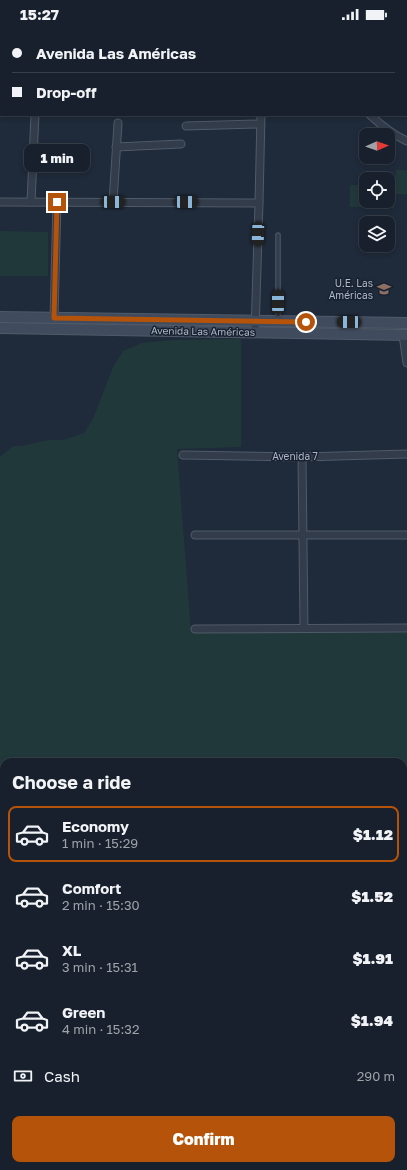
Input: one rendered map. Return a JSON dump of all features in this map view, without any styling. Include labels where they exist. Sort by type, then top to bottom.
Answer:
[{"type":"main road","name":"Avenida Las Américas","points":[[0,317],[255,322],[407,323]]},
{"type":"main road","name":"Avenida Las Américas","points":[[0,328],[405,335]]},
{"type":"street","points":[[31,202],[35,116]]},
{"type":"street","points":[[255,332],[260,202],[260,116]]},
{"type":"street","points":[[371,116],[400,138],[407,141]]},
{"type":"street","points":[[113,202],[118,123]]},
{"type":"street","points":[[186,126],[260,124]]},
{"type":"street","points":[[116,147],[181,144]]},
{"type":"street","points":[[0,202],[260,202]]},
{"type":"street","points":[[54,318],[57,202]]},
{"type":"street","points":[[405,335],[407,363]]},
{"type":"street","name":"Avenida 7","points":[[183,455],[302,457],[407,454]]},
{"type":"street","points":[[302,457],[304,628]]},
{"type":"street","points":[[195,535],[407,535]]},
{"type":"street","points":[[195,629],[407,628]]},
{"type":"lane","points":[[278,235],[278,322]]},
{"type":"green space","points":[[396,170],[407,170],[407,194],[395,194]]},
{"type":"green space","points":[[350,185],[359,185],[359,207],[350,207]]},
{"type":"green space","points":[[0,231],[48,232],[48,276],[0,276]]},
{"type":"green space","points":[[241,339],[241,447],[177,449],[191,631],[407,633],[407,758],[0,758],[0,457],[13,446],[22,446],[48,440],[63,440],[84,433],[93,419],[113,367],[123,351],[142,343],[172,340]]},
{"type":"place","name":"U.E. Las Américas","points":[[384,289]]},
{"type":"route","points":[[57,202],[54,318],[306,322]]}]
